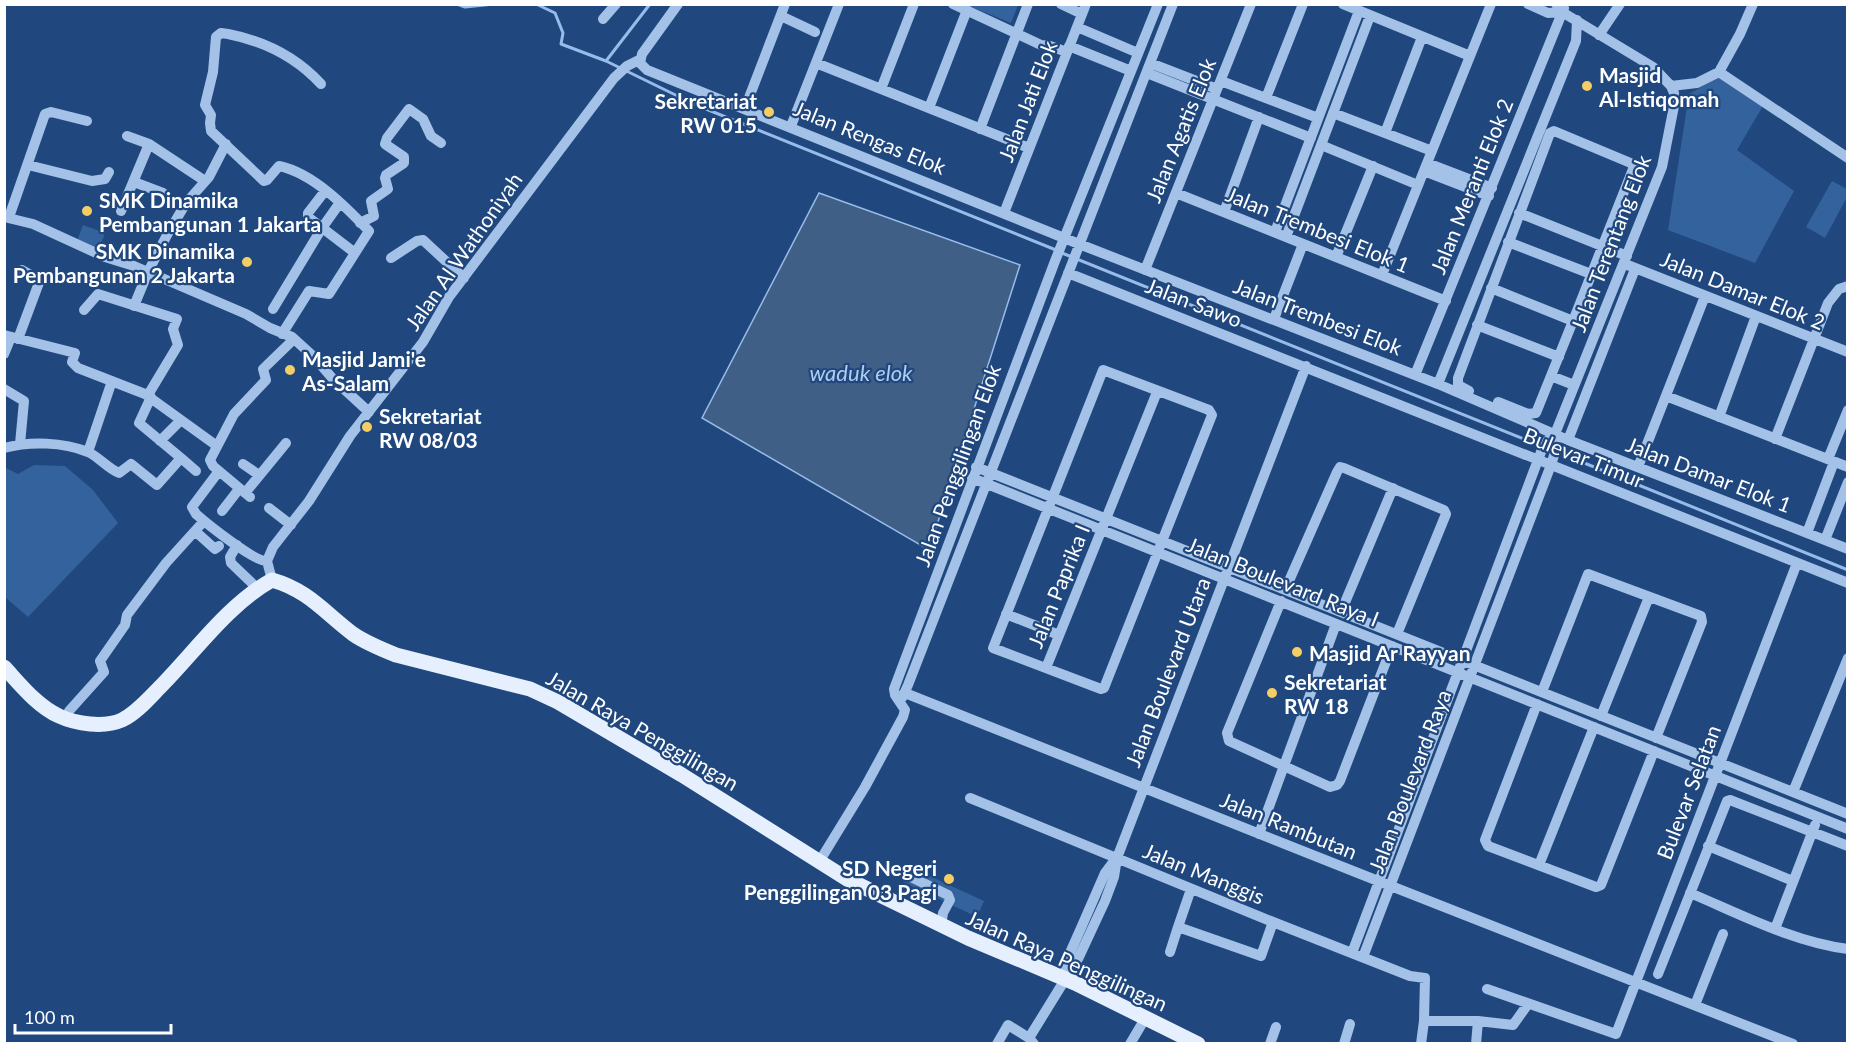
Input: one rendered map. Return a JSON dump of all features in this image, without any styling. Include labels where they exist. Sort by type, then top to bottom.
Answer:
[{"type":"main road","points":[[4,668],[37,700],[59,716],[88,724],[122,720],[154,693],[234,609],[257,588],[272,580]]},
{"type":"main road","name":"Jalan Raya Penggilingan","points":[[272,580],[301,591],[353,634],[378,648],[396,655],[530,689],[558,702],[761,823],[819,862],[868,890],[941,926],[1064,978],[1198,1044]]},
{"type":"street","points":[[603,19],[616,4]]},
{"type":"street","points":[[639,60],[649,42],[678,4]]},
{"type":"street","points":[[745,108],[785,4]]},
{"type":"street","points":[[791,126],[839,4]]},
{"type":"street","points":[[881,89],[914,4]]},
{"type":"street","points":[[952,4],[1041,45],[1135,62]]},
{"type":"street","points":[[980,129],[1028,4]]},
{"type":"street","points":[[1061,4],[1084,9]]},
{"type":"street","name":"Jalan Penggilingan Elok","points":[[902,697],[895,695],[894,689],[974,472],[1063,240],[1158,4]]},
{"type":"street","name":"Jalan Penggilingan Elok","points":[[819,862],[865,787],[905,712],[902,697],[1173,4]]},
{"type":"street","name":"Jalan Agatis Elok","points":[[1145,270],[1251,4]]},
{"type":"street","points":[[1266,98],[1303,4]]},
{"type":"street","points":[[1342,4],[1470,56]]},
{"type":"street","points":[[1382,275],[1491,4]]},
{"type":"street","points":[[1528,4],[1548,13],[1561,7],[1588,28],[1653,67],[1671,86],[1697,83],[1719,72],[1754,4]]},
{"type":"street","points":[[1599,35],[1620,4]]},
{"type":"street","name":"Jalan Meranti Elok 2","points":[[1415,375],[1490,192],[1561,7]]},
{"type":"street","name":"Jalan Jati Elok","points":[[1004,213],[1084,9]]},
{"type":"street","points":[[929,108],[967,10]]},
{"type":"street","points":[[1275,232],[1359,11]]},
{"type":"street","points":[[1286,237],[1370,15]]},
{"type":"street","points":[[781,16],[815,32]]},
{"type":"street","points":[[1438,384],[1576,41],[1577,20]]},
{"type":"street","points":[[1077,27],[1149,68],[1217,90],[1266,98],[1318,118]]},
{"type":"street","points":[[1576,41],[1588,28]]},
{"type":"street","points":[[291,280],[309,291],[329,294],[369,231],[325,191],[295,171],[279,166],[264,181],[211,131],[211,115],[205,105],[213,72],[215,40],[221,33],[251,40],[285,55],[310,72],[321,84]]},
{"type":"street","points":[[1385,133],[1422,37]]},
{"type":"street","name":"Jalan Al Wathoniyah","points":[[267,561],[273,547],[309,501],[350,436],[423,342],[464,278],[614,78],[627,66],[639,60]]},
{"type":"street","name":"Jalan Rengas Elok","points":[[639,60],[644,68],[1004,213],[1063,240]]},
{"type":"street","points":[[816,63],[1029,148]]},
{"type":"street","points":[[1719,72],[1848,158]]},
{"type":"street","name":"Jalan Terentang Elok","points":[[1568,440],[1662,167],[1675,101],[1671,86]]},
{"type":"street","points":[[1217,90],[1259,117],[1311,138]]},
{"type":"street","points":[[360,223],[374,216],[371,201],[388,189],[385,177],[404,163],[404,157],[385,144],[408,109],[423,119],[431,136],[441,143]]},
{"type":"street","points":[[87,121],[58,113],[45,114],[7,217],[33,224],[105,257],[148,272],[246,314],[294,339],[314,357],[333,380],[369,412]]},
{"type":"street","points":[[1333,113],[1432,151]]},
{"type":"street","points":[[1224,212],[1259,117]]},
{"type":"street","points":[[1552,131],[1630,163],[1633,169],[1538,411],[1531,415],[1459,387],[1457,383],[1508,242],[1552,131]]},
{"type":"street","points":[[127,136],[149,144],[205,182]]},
{"type":"street","points":[[121,211],[149,144]]},
{"type":"street","points":[[134,306],[167,235],[186,203],[205,182],[226,144]]},
{"type":"street","points":[[1321,146],[1418,185]]},
{"type":"street","points":[[28,165],[92,181],[105,178],[109,172]]},
{"type":"street","points":[[1336,257],[1373,166]]},
{"type":"street","points":[[1426,167],[1490,192]]},
{"type":"street","points":[[134,182],[163,193]]},
{"type":"street","points":[[325,191],[307,214],[311,221],[355,253]]},
{"type":"street","name":"Jalan Trembesi Elok 1","points":[[1176,193],[1446,301]]},
{"type":"street","points":[[273,309],[339,204]]},
{"type":"street","name":"Jalan Damar Elok 2","points":[[1519,213],[1602,247],[1629,263],[1705,296],[1848,352]]},
{"type":"street","points":[[392,258],[420,239],[429,244],[464,278]]},
{"type":"street","name":"Jalan Trembesi Elok","points":[[1063,240],[1274,319],[1556,434]]},
{"type":"street","points":[[1508,242],[1591,274]]},
{"type":"street","points":[[1274,319],[1303,243]]},
{"type":"street","name":"Jalan Terentang Elok","points":[[1556,434],[1574,385],[1629,263]]},
{"type":"street","points":[[4,354],[40,280],[22,270]]},
{"type":"street","name":"Jalan Sawo","points":[[1069,270],[1306,366]]},
{"type":"street","points":[[1775,439],[1813,339],[1833,296],[1839,289],[1848,286]]},
{"type":"street","points":[[1491,288],[1573,321]]},
{"type":"street","points":[[282,334],[309,291]]},
{"type":"street","points":[[84,310],[98,294],[177,319],[173,329],[178,345],[149,396],[139,423],[196,471]]},
{"type":"street","points":[[1638,467],[1705,296]]},
{"type":"street","points":[[1719,417],[1756,316]]},
{"type":"street","points":[[1477,325],[1558,357]]},
{"type":"street","points":[[11,337],[77,350],[72,362],[74,366],[149,396],[217,446]]},
{"type":"street","points":[[245,493],[219,471],[210,460],[239,406],[247,402],[266,380],[263,369],[294,339]]},
{"type":"street","name":"Bulevar Timur","points":[[1306,366],[1848,583]]},
{"type":"street","name":"Jalan Boulevard Utara","points":[[1031,1041],[1064,978],[1065,964],[1105,873],[1117,858],[1306,366]]},
{"type":"street","points":[[1106,370],[1156,392],[1209,410],[1212,415],[1104,688],[1101,689],[994,649],[993,646],[1102,371],[1106,370]]},
{"type":"street","points":[[1551,376],[1574,385]]},
{"type":"street","points":[[88,452],[112,381]]},
{"type":"street","points":[[4,389],[24,401],[20,444]]},
{"type":"street","name":"Jalan Paprika I","points":[[1046,668],[1156,392]]},
{"type":"street","points":[[1666,396],[1848,467]]},
{"type":"street","points":[[1807,533],[1848,410]]},
{"type":"street","points":[[160,441],[180,421]]},
{"type":"street","name":"Jalan Damar Elok 1","points":[[1556,434],[1848,549]]},
{"type":"street","name":"Jalan Boulevard Raya","points":[[1358,955],[1379,882],[1544,444],[1556,434]]},
{"type":"street","name":"Jalan Boulevard Raya","points":[[1358,955],[1390,886],[1551,465],[1556,449],[1556,434]]},
{"type":"street","points":[[222,511],[245,493],[286,443]]},
{"type":"street","points":[[4,448],[20,444],[60,445],[88,452],[117,472],[121,472],[131,464],[157,485],[181,459]]},
{"type":"street","points":[[243,464],[259,475]]},
{"type":"street","points":[[1285,590],[1339,469],[1344,468],[1444,510],[1447,516],[1397,634]]},
{"type":"street","points":[[219,471],[192,507],[196,515],[237,546],[259,561],[267,561],[272,580]]},
{"type":"street","name":"Jalan Boulevard Raya I","points":[[974,472],[1048,508],[1848,829]]},
{"type":"street","name":"Jalan Boulevard Raya I","points":[[988,478],[1053,497],[1848,814]]},
{"type":"street","points":[[1825,540],[1848,482]]},
{"type":"street","points":[[1341,612],[1393,488]]},
{"type":"street","points":[[269,508],[291,525]]},
{"type":"street","points":[[69,711],[104,672],[100,661],[125,625],[127,615],[166,563],[204,520]]},
{"type":"street","points":[[195,531],[215,549],[219,546]]},
{"type":"street","points":[[237,546],[230,557],[231,563],[257,588]]},
{"type":"street","name":"Bulevar Selatan","points":[[1528,1004],[1616,1034],[1797,563]]},
{"type":"street","points":[[1542,692],[1587,574],[1701,616],[1702,619],[1656,738]]},
{"type":"street","points":[[1601,716],[1649,597]]},
{"type":"street","points":[[1281,601],[1227,733],[1229,741],[1330,787],[1337,785],[1392,646]]},
{"type":"street","points":[[1006,614],[1059,635]]},
{"type":"street","points":[[1259,834],[1336,624]]},
{"type":"street","points":[[1793,792],[1848,658]]},
{"type":"street","name":"Jalan Rambutan","points":[[902,697],[1143,788],[1793,1044]]},
{"type":"street","points":[[1538,704],[1485,840],[1488,846],[1596,887],[1600,885],[1654,751]]},
{"type":"street","points":[[1539,865],[1593,727]]},
{"type":"street","name":"Jalan Manggis","points":[[970,798],[1273,922],[1410,976],[1425,978],[1424,1021]]},
{"type":"street","points":[[1658,974],[1725,803],[1730,800],[1848,846]]},
{"type":"street","points":[[1775,929],[1824,804]]},
{"type":"street","points":[[1708,846],[1793,881]]},
{"type":"street","points":[[913,878],[948,895],[950,900],[943,913],[941,926]]},
{"type":"street","points":[[1170,952],[1191,889]]},
{"type":"street","points":[[1690,893],[1775,929],[1827,946],[1848,949]]},
{"type":"street","points":[[1178,927],[1261,957],[1273,922]]},
{"type":"street","points":[[1695,1005],[1723,934]]},
{"type":"street","points":[[1421,1042],[1424,1021],[1478,1022],[1510,1026],[1515,1024],[1528,1004],[1487,989]]},
{"type":"street","points":[[1130,1044],[1146,1017]]},
{"type":"street","points":[[1476,1044],[1478,1022]]},
{"type":"street","points":[[1344,1044],[1350,1024]]},
{"type":"street","points":[[997,1044],[1008,1025],[1031,1041]]},
{"type":"street","points":[[1270,1044],[1276,1027]]},
{"type":"shaded area","points":[[967,5],[1018,5],[1011,23]]},
{"type":"shaded area","points":[[1720,76],[1767,99],[1737,150],[1794,191],[1755,263],[1668,230],[1689,94]]},
{"type":"shaded area","points":[[1832,181],[1847,189],[1847,197],[1825,238],[1806,227]]},
{"type":"shaded area","points":[[83,225],[105,233],[99,250],[77,241]]},
{"type":"shaded area","points":[[34,465],[65,466],[93,490],[118,523],[28,617],[5,597],[4,467],[18,474]]},
{"type":"shaded area","points":[[910,867],[984,901],[977,917],[903,882]]},
{"type":"water","name":"waduk elok","points":[[819,193],[1020,265],[929,550],[702,418]]},
{"type":"waterway","points":[[457,4],[465,7],[494,4]]},
{"type":"waterway","points":[[536,4],[555,13],[563,33],[561,44],[606,61],[650,4]]},
{"type":"waterway","points":[[606,61],[696,105],[1056,250]]},
{"type":"waterway","points":[[1062,253],[1536,444]]},
{"type":"waterway","points":[[1567,456],[1848,570]]},
{"type":"place","name":"Masjid Al-Istiqomah","points":[[1587,86]]},
{"type":"place","name":"Sekretariat RW 015","points":[[769,112]]},
{"type":"place","name":"SMK Dinamika Pembangunan 1 Jakarta","points":[[87,211]]},
{"type":"place","name":"SMK Dinamika Pembangunan 2 Jakarta","points":[[247,262]]},
{"type":"place","name":"Masjid Jami'e As-Salam","points":[[290,370]]},
{"type":"place","name":"Sekretariat RW 08/03","points":[[367,427]]},
{"type":"place","name":"Masjid Ar Rayyan","points":[[1297,652]]},
{"type":"place","name":"Sekretariat RW 18","points":[[1272,693]]},
{"type":"place","name":"SD Negeri Penggilingan 03 Pagi","points":[[949,879]]}]
